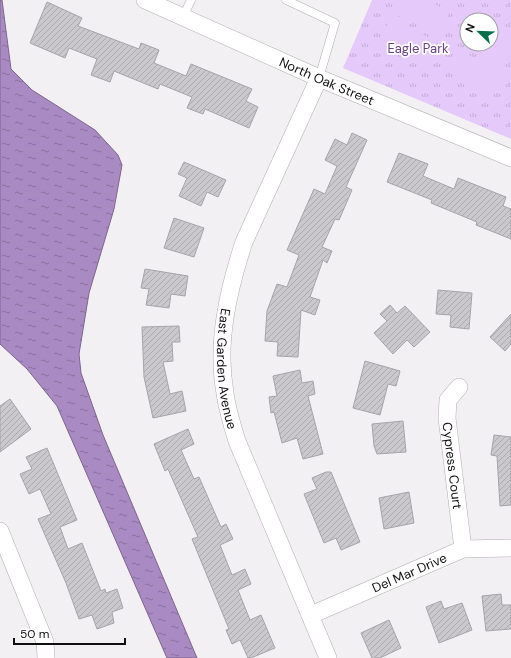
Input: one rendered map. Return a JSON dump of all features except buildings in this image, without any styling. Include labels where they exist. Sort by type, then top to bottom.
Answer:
[{"type":"street","name":"North Oak Street","points":[[145,0],[319,78],[511,158]]},
{"type":"street","name":"East Garden Avenue","points":[[319,78],[244,242],[234,271],[226,306],[222,346],[225,392],[230,420],[237,441],[328,658]]},
{"type":"street","name":"Cypress Court","points":[[459,387],[448,400],[447,418],[463,549]]},
{"type":"street","points":[[0,531],[44,642],[46,658]]},
{"type":"street","name":"Del Mar Drive","points":[[311,615],[463,549],[511,548]]},
{"type":"lane","points":[[183,17],[191,0]]},
{"type":"lane","points":[[286,0],[335,23],[319,78]]},
{"type":"green space","name":"Eagle Park","points":[[372,0],[511,0],[511,139],[343,68]]},
{"type":"green space","points":[[397,0],[424,0],[450,11],[441,34],[392,13]]},
{"type":"green space","points":[[389,20],[437,41],[428,64],[379,43]]},
{"type":"green space","points":[[499,33],[511,38],[511,58],[508,64],[481,52],[499,52]]},
{"type":"green space","points":[[457,50],[506,71],[496,93],[447,72]]},
{"type":"water","points":[[0,0],[2,0],[11,69],[32,90],[95,130],[118,155],[122,165],[114,209],[89,293],[79,354],[81,373],[103,435],[197,658],[167,658],[57,406],[27,369],[0,344]]}]
